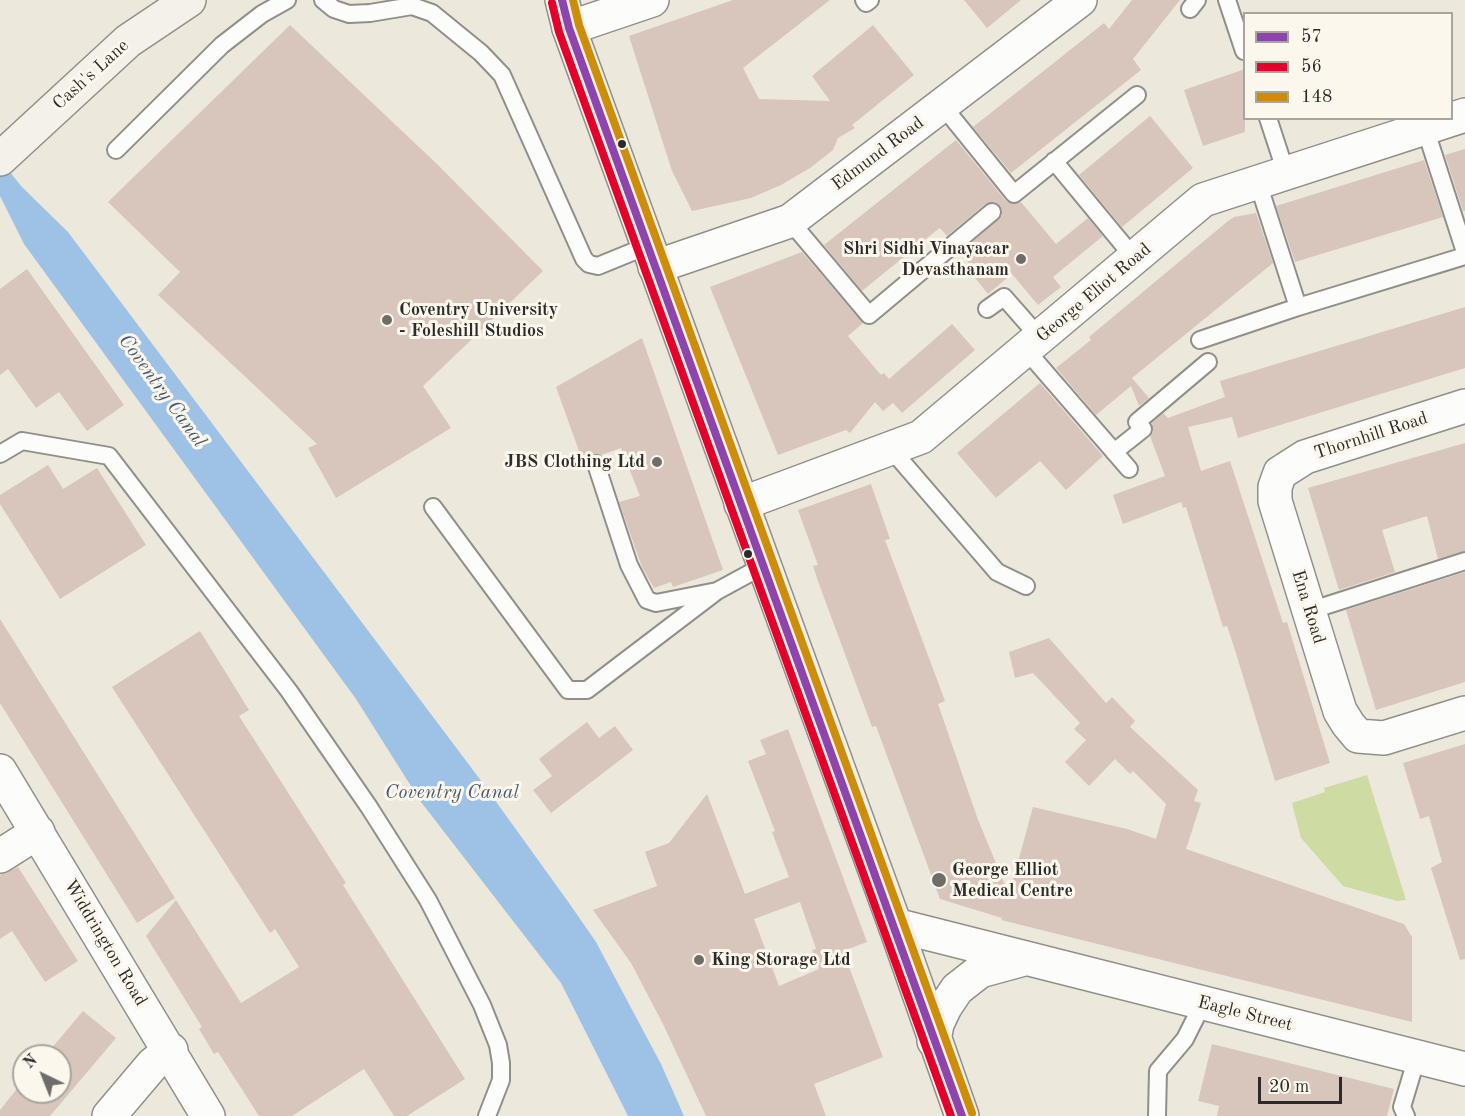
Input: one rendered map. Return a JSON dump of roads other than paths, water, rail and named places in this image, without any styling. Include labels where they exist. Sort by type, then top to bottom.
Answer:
[{"type":"main road","name":"Cash's Lane","points":[[0,159],[128,41],[189,0]]},
{"type":"main road","points":[[565,14],[962,1116]]},
{"type":"street","points":[[565,14],[652,0]]},
{"type":"street","name":"Edmund Road","points":[[651,256],[790,221],[1080,0]]},
{"type":"street","name":"George Eliot Road","points":[[741,504],[921,437],[1203,201],[1450,120]]},
{"type":"street","name":"Thornhill Road","points":[[1280,473],[1305,457],[1463,413]]},
{"type":"street","name":"Ena Road","points":[[1280,473],[1275,487],[1275,501],[1340,711],[1358,736],[1384,738],[1465,713]]},
{"type":"street","name":"Widdrington Road","points":[[0,771],[171,1050],[208,1116]]},
{"type":"street","points":[[0,856],[38,832]]},
{"type":"street","name":"Eagle Street","points":[[895,925],[1465,1069]]},
{"type":"street","name":"Eagle Street","points":[[934,1041],[937,1024],[957,989],[980,971],[1026,959]]},
{"type":"street","points":[[109,1116],[153,1064],[171,1050]]},
{"type":"lane","points":[[116,150],[222,45],[262,14],[287,0]]},
{"type":"lane","points":[[323,0],[334,9],[349,14],[412,6],[432,13],[481,53],[502,75],[584,259],[592,266],[598,266],[651,256]]},
{"type":"lane","points":[[864,0],[866,3],[870,0]]},
{"type":"lane","points":[[1227,0],[1243,45]]},
{"type":"lane","points":[[942,105],[1014,194],[1137,95]]},
{"type":"lane","points":[[1268,120],[1272,178],[1298,308]]},
{"type":"lane","points":[[1200,340],[1465,254],[1425,128]]},
{"type":"lane","points":[[1054,161],[1135,259]]},
{"type":"lane","points":[[790,221],[868,315],[992,212]]},
{"type":"lane","points":[[987,309],[1004,297],[1033,344],[1129,469]]},
{"type":"lane","points":[[1114,452],[1143,429],[1137,423],[1208,362]]},
{"type":"lane","points":[[0,454],[22,441],[109,456],[289,691],[428,900],[483,1005],[498,1045],[501,1063],[501,1080],[487,1116]]},
{"type":"lane","points":[[891,449],[997,572],[1026,586]]},
{"type":"lane","points":[[596,464],[629,566],[647,600],[656,603],[717,591]]},
{"type":"lane","points":[[433,507],[568,690],[587,690],[717,591],[763,566]]},
{"type":"lane","points":[[1309,610],[1465,561]]},
{"type":"lane","points":[[1157,1116],[1158,1071],[1185,1039],[1203,1003]]},
{"type":"lane","points":[[1406,1116],[1402,1107],[1417,1057]]},
{"type":"water","name":"Coventry Canal","points":[[0,160],[22,187],[68,232],[479,778],[569,903],[596,942],[661,1064],[684,1116],[628,1116],[561,983],[421,802],[356,699],[24,244],[0,196]]},
{"type":"place","name":"Shri Sidhi Vinayacar Devasthanam","points":[[1021,259]]},
{"type":"place","name":"Coventry University - Foleshill Studios","points":[[387,320]]},
{"type":"place","name":"JBS Clothing Ltd","points":[[657,462]]},
{"type":"place","name":"George Elliot Medical Centre","points":[[939,880]]},
{"type":"place","name":"King Storage Ltd","points":[[699,960]]}]
